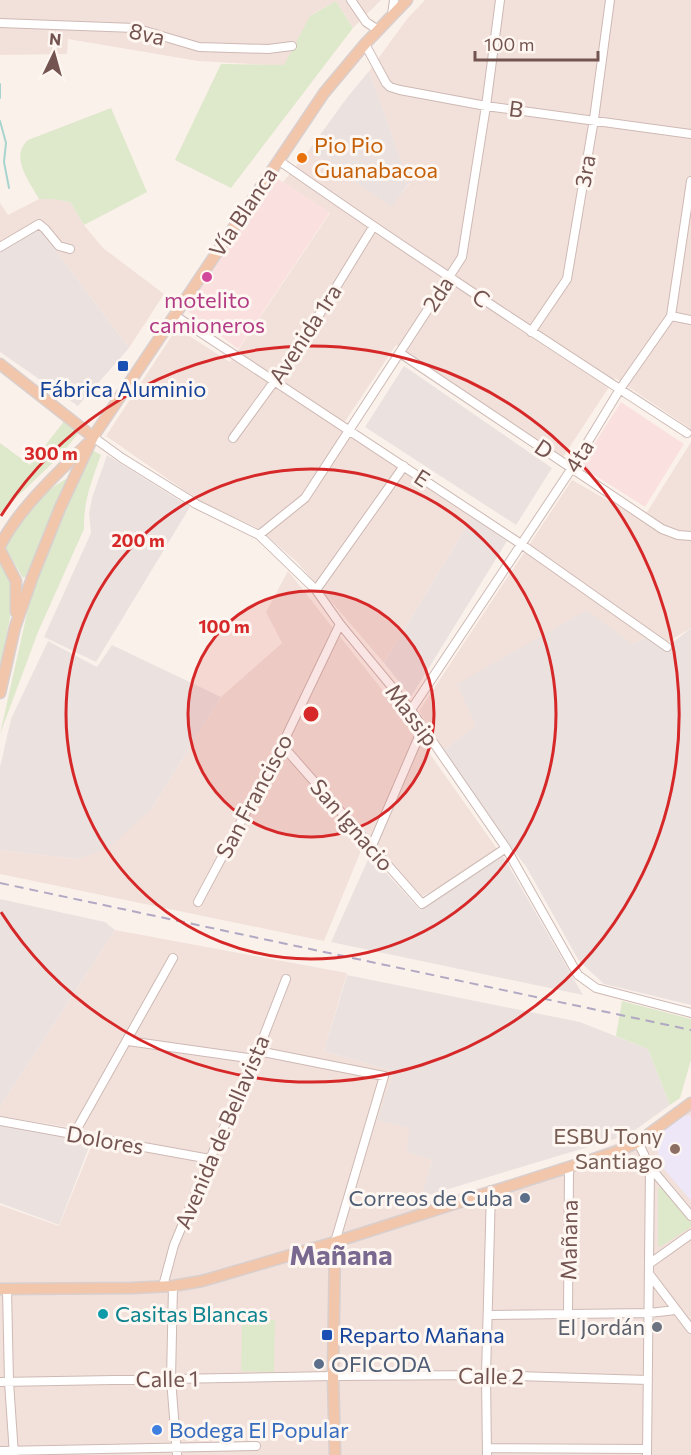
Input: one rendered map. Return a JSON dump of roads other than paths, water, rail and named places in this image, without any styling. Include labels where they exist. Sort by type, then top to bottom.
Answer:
[{"type":"main road","name":"Vía Blanca","points":[[0,693],[15,627],[60,508],[93,437],[324,93],[365,44],[407,0]]},
{"type":"main road","points":[[0,364],[93,437]]},
{"type":"main road","name":"Vía Blanca","points":[[0,548],[12,525],[26,506],[93,437]]},
{"type":"main road","points":[[0,529],[12,525]]},
{"type":"main road","points":[[0,548],[16,581],[15,627]]},
{"type":"main road","points":[[4,1289],[132,1288],[168,1286],[208,1279],[335,1242],[491,1190],[606,1156],[638,1142],[691,1103]]},
{"type":"main road","points":[[335,1242],[333,1376],[335,1455]]},
{"type":"street","points":[[351,0],[366,22],[378,30]]},
{"type":"street","points":[[392,15],[394,0]]},
{"type":"street","name":"2da","points":[[259,536],[305,498],[462,257],[500,0]]},
{"type":"street","name":"3ra","points":[[531,332],[567,279],[594,119],[610,0]]},
{"type":"street","name":"8va","points":[[0,23],[135,28],[199,47],[268,49],[292,46]]},
{"type":"street","name":"B","points":[[365,44],[390,87],[486,106],[691,134]]},
{"type":"street","name":"C","points":[[278,160],[373,227],[687,433]]},
{"type":"street","name":"4ta","points":[[411,710],[572,468],[620,389],[671,316],[691,181]]},
{"type":"street","points":[[0,247],[39,224],[59,246],[70,249]]},
{"type":"street","name":"Avenida 1ra","points":[[233,438],[300,346],[373,227]]},
{"type":"street","name":"E","points":[[174,315],[521,543],[667,647]]},
{"type":"street","points":[[671,316],[691,320]]},
{"type":"street","name":"D","points":[[400,353],[662,529],[678,535],[691,536]]},
{"type":"street","name":"Massip","points":[[93,437],[196,504],[259,536],[316,590],[340,624],[411,710],[506,848],[578,975],[596,988],[691,1013]]},
{"type":"street","points":[[316,590],[404,466]]},
{"type":"street","name":"San Francisco","points":[[198,902],[282,745],[340,624]]},
{"type":"street","points":[[371,848],[423,727]]},
{"type":"street","name":"San Ignacio","points":[[282,745],[422,904],[506,848]]},
{"type":"street","points":[[74,1134],[174,958]]},
{"type":"street","name":"Avenida de Bellavista","points":[[177,1451],[171,1380],[168,1286],[174,1245],[286,980]]},
{"type":"street","points":[[128,1041],[256,1055],[384,1076],[335,1242]]},
{"type":"street","name":"Dolores","points":[[0,1120],[210,1159]]},
{"type":"street","points":[[638,1142],[650,1167],[691,1216]]},
{"type":"street","name":"Mañana","points":[[568,1314],[569,1167]]},
{"type":"street","points":[[491,1190],[486,1375],[487,1452],[647,1452],[650,1167]]},
{"type":"street","points":[[649,1264],[691,1234]]},
{"type":"street","points":[[649,1275],[691,1329]]},
{"type":"street","points":[[4,1289],[4,1382],[14,1453]]},
{"type":"street","points":[[489,1315],[649,1313],[676,1310]]},
{"type":"street","name":"Calle 2","points":[[333,1376],[486,1375],[648,1380]]},
{"type":"street","name":"Calle 1","points":[[4,1382],[333,1376]]},
{"type":"street","points":[[0,1451],[14,1453],[177,1451],[256,1446]]},
{"type":"waterway","points":[[0,84],[0,98]]},
{"type":"waterway","points":[[0,121],[6,143],[4,162],[9,188]]},
{"type":"railway","points":[[0,883],[691,1030]]},
{"type":"place","name":"Pio Pio Guanabacoa","points":[[302,158]]},
{"type":"place","name":"motelito camioneros","points":[[207,277]]},
{"type":"place","name":"Fábrica Aluminio","points":[[123,366]]},
{"type":"place","name":"ESBU Tony Santiago","points":[[675,1149]]},
{"type":"place","name":"Correos de Cuba","points":[[525,1198]]},
{"type":"place","name":"Casitas Blancas","points":[[103,1314]]},
{"type":"place","name":"El Jordán","points":[[657,1327]]},
{"type":"place","name":"Reparto Mañana","points":[[327,1335]]},
{"type":"place","name":"OFICODA","points":[[319,1364]]},
{"type":"place","name":"Bodega El Popular","points":[[157,1430]]},
{"type":"district","name":"Mañana","points":[[341,1255]]}]
